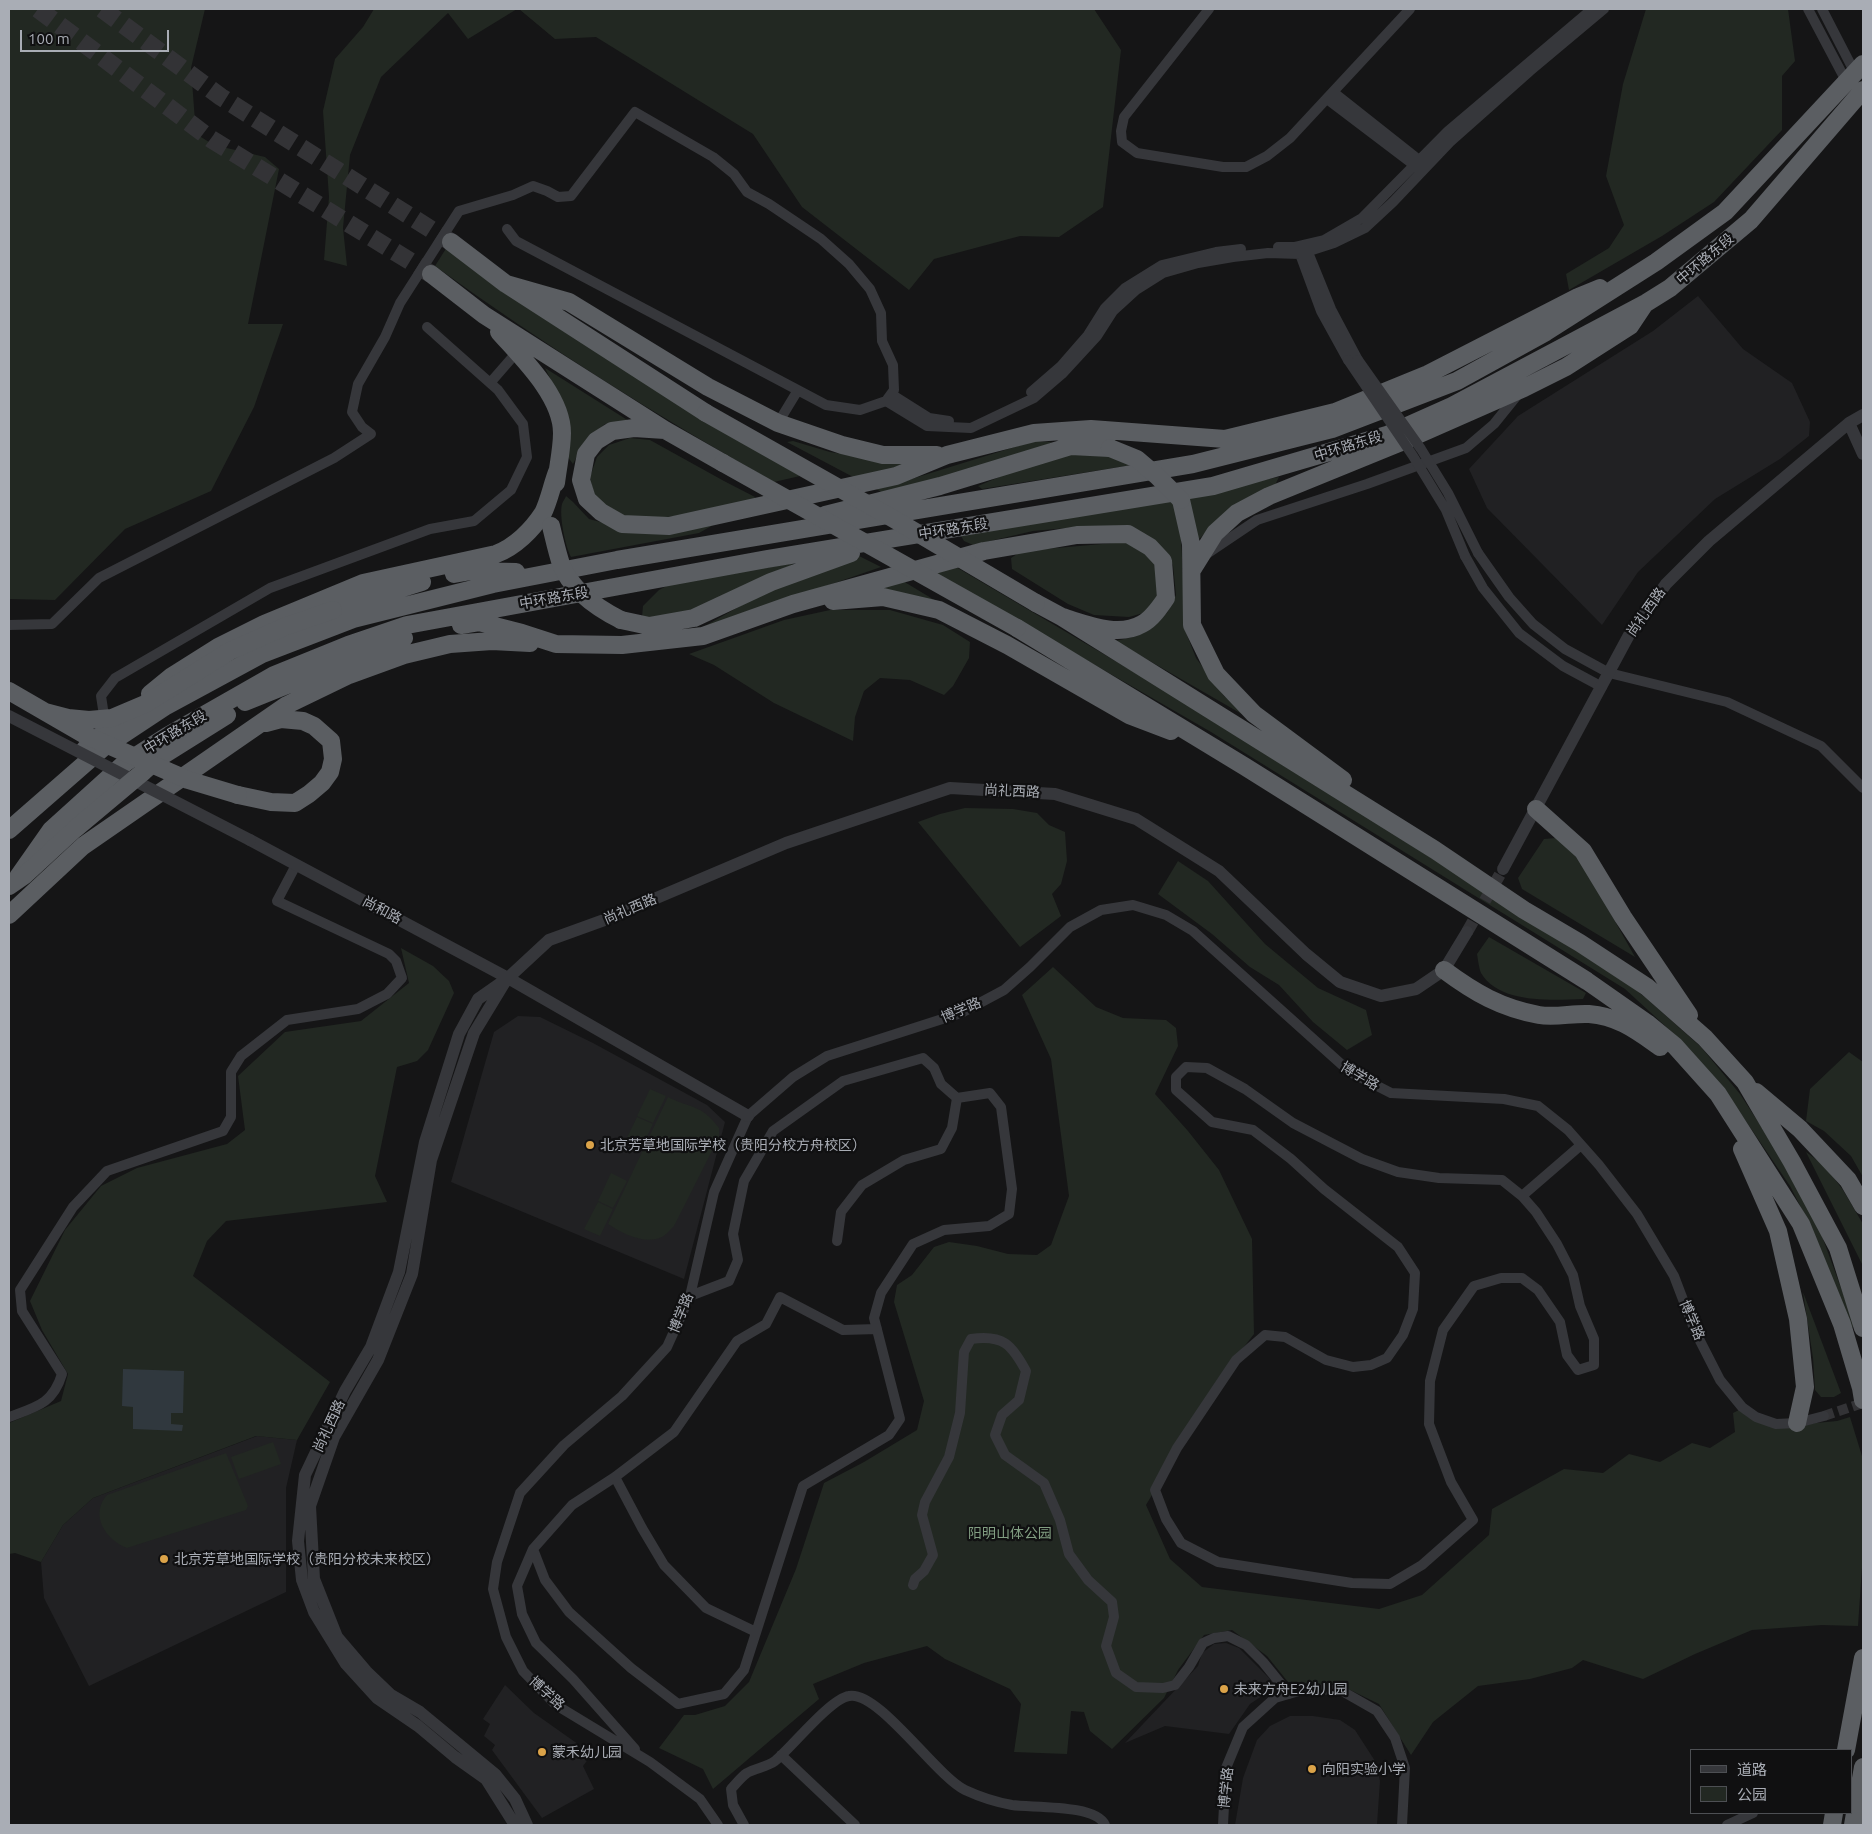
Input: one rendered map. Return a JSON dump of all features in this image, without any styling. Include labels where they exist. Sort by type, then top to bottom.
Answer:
[{"type":"highway","name":"中环路东段","points":[[9,829],[104,747],[166,706],[262,654],[353,620],[493,584],[548,573],[1193,464],[1332,429],[1457,381],[1546,332],[1651,265],[1725,212],[1855,73]]},
{"type":"highway","name":"中环路东段","points":[[9,888],[51,830],[125,763],[167,736],[274,675],[348,645],[406,625],[767,559],[1213,486],[1387,435],[1452,406],[1646,303],[1670,288],[1751,220],[1863,90]]},
{"type":"highway","points":[[451,242],[506,284],[706,413],[892,518],[1036,603],[1062,616],[1435,850],[1524,910],[1580,943],[1647,987],[1705,1038],[1745,1082],[1800,1129],[1848,1180],[1863,1206]]},
{"type":"highway","points":[[665,430],[634,428],[612,431],[596,441],[586,454],[581,480],[587,499],[601,512],[622,524],[669,526],[896,476],[947,455],[1034,433],[1091,429],[1225,439],[1334,412],[1428,374],[1578,297],[1651,265]]},
{"type":"highway","points":[[431,274],[484,315],[665,430],[1017,628],[1588,981],[1647,1023],[1675,1046],[1718,1094],[1801,1224],[1842,1324],[1863,1400]]},
{"type":"highway","points":[[506,284],[569,302],[708,387],[778,423],[842,445],[883,455],[947,455]]},
{"type":"highway","points":[[1435,850],[1254,714],[1216,674],[1192,625],[1190,584],[1194,566],[1215,533],[1237,513],[1268,496],[1399,443],[1524,388],[1566,367],[1630,326],[1646,303]]},
{"type":"highway","points":[[484,315],[539,375],[556,406],[562,431],[551,526],[562,566],[574,585],[589,601],[604,612],[621,620],[649,626],[694,618],[771,582],[887,540]]},
{"type":"highway","points":[[699,547],[940,486],[1070,446],[1110,448],[1137,459],[1157,476],[1181,500],[1194,566]]},
{"type":"highway","points":[[9,829],[42,789],[109,728],[172,676],[218,647],[264,624],[363,583],[496,554],[509,549],[525,535],[543,512],[557,472]]},
{"type":"highway","points":[[9,915],[83,846],[287,705],[349,675],[404,655],[450,644],[492,641],[622,645],[703,636],[793,604],[984,551],[1077,536],[1128,534],[1150,546],[1163,561],[1166,598],[1142,624],[1124,630],[1099,628],[1062,616]]},
{"type":"highway","points":[[45,712],[68,718],[89,720],[112,718],[145,704],[230,651],[284,627],[415,583],[471,571],[548,573]]},
{"type":"highway","points":[[793,604],[883,597],[938,610],[1007,645],[1129,715],[1214,749]]},
{"type":"highway","points":[[167,736],[262,695],[414,634],[479,622],[556,644]]},
{"type":"highway","points":[[9,691],[85,735],[180,776],[238,795],[271,802],[295,803],[315,789],[330,772],[333,758],[331,741],[314,726],[302,720],[281,719],[258,725]]},
{"type":"highway","points":[[9,888],[160,757],[262,695]]},
{"type":"highway","points":[[1536,808],[1583,851],[1623,917],[1705,1038]]},
{"type":"highway","points":[[1444,970],[1467,987],[1504,1007],[1542,1016],[1590,1014],[1621,1021],[1700,1074]]},
{"type":"highway","points":[[1745,1082],[1792,1162],[1838,1248],[1863,1328]]},
{"type":"highway","points":[[1718,1094],[1778,1232],[1798,1319],[1805,1387],[1797,1423]]},
{"type":"highway","points":[[1846,1749],[1863,1658]]},
{"type":"highway","points":[[1853,1825],[1859,1780]]},
{"type":"street","points":[[1209,9],[1124,117],[1121,131],[1122,142],[1137,153],[1223,167],[1246,167],[1267,156],[1290,138],[1410,9]]},
{"type":"street","points":[[1421,166],[1448,131],[1592,9]]},
{"type":"street","points":[[888,397],[929,418],[966,423],[1027,396],[1061,366],[1088,335],[1106,308],[1125,288],[1162,265],[1216,252],[1265,246],[1302,249],[1324,240],[1362,218],[1604,9]]},
{"type":"street","points":[[1808,9],[1855,73]]},
{"type":"street","points":[[1822,9],[1855,73]]},
{"type":"street","points":[[1330,96],[1421,166]]},
{"type":"street","points":[[9,625],[52,624],[99,578],[334,458],[371,434],[362,427],[352,412],[358,384],[385,337],[400,304],[459,211],[514,195],[533,186],[547,190],[558,197],[571,196],[636,112],[712,157],[734,174],[747,192],[769,204],[821,239],[849,264],[870,289],[881,313],[882,341],[893,365],[894,390],[888,397],[860,410],[826,405],[516,241],[507,229]]},
{"type":"street","points":[[1302,249],[1321,311],[1441,502],[1465,556],[1483,588],[1518,633],[1563,666],[1602,687]]},
{"type":"street","points":[[109,728],[105,723],[101,696],[115,678],[270,588],[430,529],[474,520],[511,490],[527,456],[523,424],[498,390],[427,327]]},
{"type":"street","points":[[490,384],[518,352]]},
{"type":"street","points":[[1353,360],[1421,449],[1448,493],[1478,553],[1508,597],[1532,624],[1565,649],[1609,673],[1727,702],[1821,746],[1863,788]]},
{"type":"street","points":[[1194,566],[1257,520],[1367,484],[1466,448],[1494,424],[1524,388]]},
{"type":"street","points":[[778,423],[798,390]]},
{"type":"street","name":"尚礼西路","points":[[1503,869],[1629,635],[1666,584],[1709,541],[1849,423],[1863,415]]},
{"type":"street","points":[[1849,423],[1863,454]]},
{"type":"street","name":"尚和路","points":[[9,716],[250,840],[508,978],[748,1116]]},
{"type":"street","name":"尚礼西路","points":[[514,1825],[486,1779],[418,1726],[377,1698],[346,1664],[314,1612],[302,1580],[298,1541],[305,1476],[346,1391],[371,1347],[399,1272],[425,1142],[459,1034],[478,999],[508,978],[549,940],[607,920],[786,843],[950,788],[1055,794],[1136,819],[1220,871],[1306,954],[1340,982],[1381,996],[1416,990],[1444,970],[1467,932]]},
{"type":"street","points":[[9,1416],[40,1405],[58,1389],[62,1374],[22,1311],[20,1290],[73,1207],[107,1171],[223,1131],[231,1118],[231,1072],[241,1056],[287,1020],[358,1009],[387,994],[402,978],[396,961],[389,954],[277,901],[296,865]]},
{"type":"street","name":"博学路","points":[[718,1825],[700,1798],[642,1757],[556,1705],[523,1671],[506,1637],[493,1589],[497,1562],[520,1493],[564,1445],[622,1396],[667,1347],[690,1296],[714,1192],[748,1116],[793,1078],[827,1056],[961,1013],[1004,990],[1030,967],[1070,926],[1100,910],[1133,905],[1166,915],[1193,931],[1305,1034],[1350,1072],[1391,1094],[1504,1099],[1538,1106],[1568,1130],[1637,1214],[1674,1276],[1695,1330],[1720,1380],[1742,1407],[1756,1417],[1776,1424],[1797,1423],[1824,1416]]},
{"type":"street","name":"尚礼西路","points":[[508,978],[474,1033],[431,1160],[412,1274],[378,1360],[334,1437],[310,1506],[314,1579],[338,1636],[366,1671],[391,1695],[420,1712],[495,1774],[515,1800],[527,1825]]},
{"type":"street","points":[[533,1549],[545,1580],[569,1612],[631,1668],[678,1704],[724,1694],[744,1670],[803,1486],[889,1435],[900,1419],[874,1318],[881,1293],[914,1244],[944,1230],[989,1226],[1009,1214],[1012,1189],[1001,1107],[990,1093],[957,1098],[941,1084],[934,1068],[923,1058],[843,1080],[773,1131],[744,1181],[732,1234],[738,1260],[729,1281],[690,1296]]},
{"type":"street","points":[[1186,1067],[1206,1068],[1245,1089],[1293,1123],[1362,1159],[1398,1172],[1439,1178],[1502,1180],[1522,1196],[1541,1220],[1573,1275],[1580,1306],[1594,1339],[1594,1365],[1578,1370],[1568,1355],[1560,1322],[1538,1290],[1522,1278],[1501,1278],[1474,1286],[1443,1330],[1430,1381],[1429,1424],[1451,1482],[1474,1520],[1422,1565],[1390,1584],[1352,1583],[1218,1562],[1181,1543],[1166,1518],[1155,1490],[1177,1448],[1236,1360],[1265,1335],[1285,1337],[1326,1360],[1352,1367],[1371,1365],[1387,1358],[1403,1335],[1413,1309],[1415,1273],[1398,1247],[1253,1130],[1212,1122],[1176,1090],[1176,1077],[1186,1067]]},
{"type":"street","points":[[837,1241],[841,1212],[862,1186],[904,1160],[941,1149],[952,1128],[957,1098]]},
{"type":"street","points":[[1522,1196],[1581,1145]]},
{"type":"street","points":[[642,1757],[574,1680],[536,1643],[522,1614],[517,1586],[533,1549],[572,1505],[615,1477],[674,1432],[737,1341],[766,1324],[780,1297],[843,1330],[877,1329]]},
{"type":"street","points":[[913,1586],[915,1579],[924,1571],[933,1555],[922,1515],[925,1502],[950,1458],[960,1413],[964,1352],[972,1339],[984,1337],[1001,1339],[1015,1351],[1026,1371],[1019,1400],[1002,1415],[995,1435],[1005,1455],[1044,1483],[1060,1520],[1069,1554],[1088,1580],[1112,1602],[1114,1616],[1106,1646],[1116,1673],[1136,1686],[1163,1688],[1175,1685],[1189,1668],[1203,1643],[1214,1638],[1228,1636],[1246,1645],[1263,1662],[1289,1694]]},
{"type":"street","points":[[615,1477],[664,1565],[706,1608],[756,1632]]},
{"type":"street","name":"博学路","points":[[1223,1825],[1226,1768],[1243,1727],[1275,1698],[1309,1688],[1342,1691],[1377,1711],[1395,1738],[1405,1768],[1402,1825]]},
{"type":"street","points":[[744,1825],[733,1806],[732,1789],[746,1774],[774,1762],[836,1701],[850,1695],[865,1699],[881,1711],[958,1787],[980,1798],[1012,1805],[1088,1812],[1103,1821],[1105,1825]]},
{"type":"street","points":[[781,1755],[855,1825]]},
{"type":"street","points":[[1727,1825],[1750,1814]]},
{"type":"shaded area","points":[[1698,296],[1743,349],[1792,383],[1810,422],[1809,436],[1780,459],[1715,499],[1638,572],[1602,625],[1487,508],[1469,469],[1518,416],[1653,331]]},
{"type":"shaded area","name":"北京芳草地国际学校（贵阳分校方舟校区）","points":[[518,1016],[540,1017],[593,1043],[707,1105],[725,1122],[684,1279],[451,1182],[494,1032]]},
{"type":"shaded area","points":[[123,1369],[184,1371],[183,1413],[171,1413],[171,1424],[183,1425],[182,1431],[133,1429],[133,1407],[122,1406]]},
{"type":"shaded area","name":"北京芳草地国际学校（贵阳分校未来校区）","points":[[257,1436],[297,1440],[286,1488],[286,1592],[89,1686],[44,1598],[41,1562],[63,1525],[93,1498]]},
{"type":"shaded area","name":"未来方舟E2幼儿园","points":[[1226,1643],[1239,1648],[1277,1686],[1250,1704],[1229,1734],[1165,1726],[1125,1743],[1198,1666],[1202,1653],[1214,1644]]},
{"type":"shaded area","name":"蒙禾幼儿园","points":[[505,1685],[534,1713],[592,1754],[583,1766],[594,1789],[542,1818],[492,1750],[495,1745],[484,1736],[490,1724],[483,1719]]},
{"type":"shaded area","name":"向阳实验小学","points":[[1290,1716],[1313,1716],[1340,1720],[1355,1730],[1375,1761],[1380,1781],[1377,1825],[1235,1825],[1243,1778],[1257,1740],[1270,1726]]},
{"type":"green space","points":[[9,9],[205,9],[191,68],[196,134],[214,145],[265,157],[279,169],[248,324],[283,324],[254,407],[211,491],[125,529],[55,600],[9,599]]},
{"type":"green space","points":[[374,9],[517,9],[468,39],[448,13],[381,77],[350,155],[343,228],[347,266],[324,260],[329,197],[323,111],[335,59],[363,27]]},
{"type":"green space","points":[[519,9],[1094,9],[1121,50],[1103,207],[1059,237],[1020,236],[934,259],[909,290],[802,207],[753,134],[596,37],[555,39]]},
{"type":"green space","points":[[1646,9],[1788,9],[1795,61],[1782,76],[1782,130],[1714,202],[1662,236],[1569,290],[1566,274],[1609,248],[1624,225],[1606,176],[1623,84]]},
{"type":"green space","points":[[447,247],[800,476],[774,482],[687,432],[559,352],[435,266]]},
{"type":"green space","points":[[545,368],[629,421],[605,424],[583,444],[573,464],[567,456],[559,396]]},
{"type":"green space","points":[[630,438],[650,440],[755,497],[754,500],[696,514],[655,518],[619,516],[595,499],[590,477],[597,457],[609,445]]},
{"type":"green space","points":[[793,441],[830,452],[914,463],[855,478],[787,442]]},
{"type":"green space","points":[[1034,441],[1052,442],[1039,449],[887,496],[875,488],[905,481]]},
{"type":"green space","points":[[1074,451],[1101,451],[1132,465],[982,489],[978,486],[1006,474]]},
{"type":"green space","points":[[1279,477],[1275,485],[1233,506],[1196,542],[1183,495]]},
{"type":"green space","points":[[566,496],[589,519],[623,528],[715,524],[699,533],[571,557],[561,515],[562,504]]},
{"type":"green space","points":[[1170,497],[1180,518],[1183,625],[1196,658],[1224,696],[1247,713],[1247,717],[1115,641],[1133,637],[1167,613],[1176,595],[1173,565],[1154,539],[1078,527],[1033,531],[973,545],[964,541],[961,536]]},
{"type":"green space","points":[[1125,542],[1145,551],[1159,571],[1159,594],[1147,612],[1129,617],[1094,615],[1068,604],[1012,569],[1011,558],[1022,551]]},
{"type":"green space","points":[[857,555],[881,567],[696,631],[786,580]]},
{"type":"green space","points":[[795,563],[689,615],[658,619],[642,617],[643,606],[659,590],[674,582]]},
{"type":"green space","points":[[951,564],[1195,708],[1507,906],[1603,964],[1646,998],[1701,1047],[1740,1094],[1792,1174],[1819,1228],[1855,1326],[1851,1328],[1812,1229],[1790,1186],[1724,1089],[1687,1046],[1625,989],[1211,732],[934,572]]},
{"type":"green space","points":[[898,578],[946,607],[863,588]]},
{"type":"green space","points":[[830,610],[890,610],[943,625],[970,642],[969,658],[953,686],[944,695],[910,680],[880,678],[864,691],[855,717],[853,741],[774,703],[714,665],[689,654],[784,620]]},
{"type":"green space","points":[[965,808],[1013,809],[1037,813],[1049,825],[1065,832],[1067,861],[1061,884],[1052,894],[1061,916],[1020,947],[918,822]]},
{"type":"green space","points":[[1556,838],[1578,855],[1635,957],[1522,889],[1518,878],[1544,839]]},
{"type":"green space","points":[[1178,861],[1208,881],[1265,944],[1318,988],[1366,1010],[1372,1035],[1347,1050],[1313,1022],[1279,985],[1250,967],[1212,934],[1158,894]]},
{"type":"green space","points":[[1489,937],[1586,993],[1583,999],[1527,998],[1500,990],[1489,983],[1481,973],[1477,954]]},
{"type":"green space","points":[[401,948],[433,966],[449,981],[454,993],[428,1050],[417,1061],[397,1067],[375,1176],[387,1202],[226,1221],[207,1241],[193,1276],[330,1382],[297,1440],[256,1436],[93,1498],[63,1525],[41,1562],[15,1553],[9,1554],[9,1423],[61,1401],[68,1374],[42,1330],[30,1301],[65,1230],[101,1186],[137,1168],[227,1144],[245,1130],[238,1076],[285,1032],[361,1021],[409,983]]},
{"type":"green space","name":"阳明山体公园","points":[[1053,967],[1096,1007],[1123,1018],[1166,1020],[1176,1028],[1178,1046],[1155,1094],[1219,1170],[1252,1239],[1254,1334],[1226,1370],[1146,1505],[1170,1559],[1202,1587],[1379,1609],[1422,1595],[1489,1535],[1492,1509],[1564,1469],[1603,1473],[1629,1454],[1660,1462],[1692,1443],[1710,1448],[1735,1432],[1733,1413],[1739,1410],[1773,1427],[1837,1421],[1850,1417],[1862,1456],[1863,1553],[1858,1626],[1822,1625],[1752,1630],[1643,1679],[1583,1660],[1572,1668],[1530,1679],[1478,1686],[1433,1722],[1411,1755],[1379,1704],[1340,1685],[1288,1682],[1267,1656],[1232,1630],[1204,1635],[1178,1670],[1164,1698],[1112,1749],[1090,1731],[1084,1712],[1071,1711],[1067,1754],[1014,1752],[1021,1704],[1010,1689],[945,1659],[927,1646],[864,1663],[813,1684],[819,1699],[713,1789],[703,1769],[659,1748],[684,1715],[695,1715],[725,1706],[749,1682],[796,1569],[824,1483],[864,1462],[917,1430],[924,1401],[894,1302],[897,1285],[912,1275],[934,1247],[949,1242],[977,1246],[1008,1254],[1037,1255],[1051,1245],[1069,1196],[1051,1059],[1022,995]]},
{"type":"green space","points":[[1849,1052],[1863,1062],[1863,1177],[1851,1156],[1824,1131],[1806,1121],[1810,1089]]},
{"type":"green space","points":[[650,1089],[666,1096],[653,1123],[637,1116]]},
{"type":"green space","points":[[668,1097],[701,1110],[719,1128],[719,1137],[674,1226],[662,1237],[648,1240],[641,1239],[627,1235],[608,1224]]},
{"type":"green space","points":[[637,1117],[653,1124],[640,1151],[624,1144]]},
{"type":"green space","points":[[1806,1152],[1824,1165],[1843,1190],[1863,1224],[1863,1266]]},
{"type":"green space","points":[[611,1173],[627,1181],[613,1208],[598,1201]]},
{"type":"green space","points":[[598,1202],[613,1209],[600,1236],[584,1229]]},
{"type":"green space","points":[[1803,1292],[1841,1393],[1834,1397],[1821,1397],[1815,1390],[1813,1358]]},
{"type":"green space","points":[[273,1442],[281,1464],[239,1479],[231,1457]]},
{"type":"green space","points":[[226,1453],[248,1506],[246,1510],[127,1548],[112,1539],[102,1526],[100,1511],[107,1495]]},
{"type":"tunnel","points":[[38,9],[211,139],[431,274]]},
{"type":"tunnel","points":[[102,9],[221,97],[451,242]]},
{"type":"tunnel","points":[[1467,932],[1503,869]]},
{"type":"tunnel","points":[[1824,1416],[1863,1403]]},
{"type":"place","name":"北京芳草地国际学校（贵阳分校方舟校区）","points":[[590,1145]]},
{"type":"place","name":"北京芳草地国际学校（贵阳分校未来校区）","points":[[164,1559]]},
{"type":"place","name":"未来方舟E2幼儿园","points":[[1224,1689]]},
{"type":"place","name":"蒙禾幼儿园","points":[[542,1752]]},
{"type":"place","name":"向阳实验小学","points":[[1312,1769]]}]
